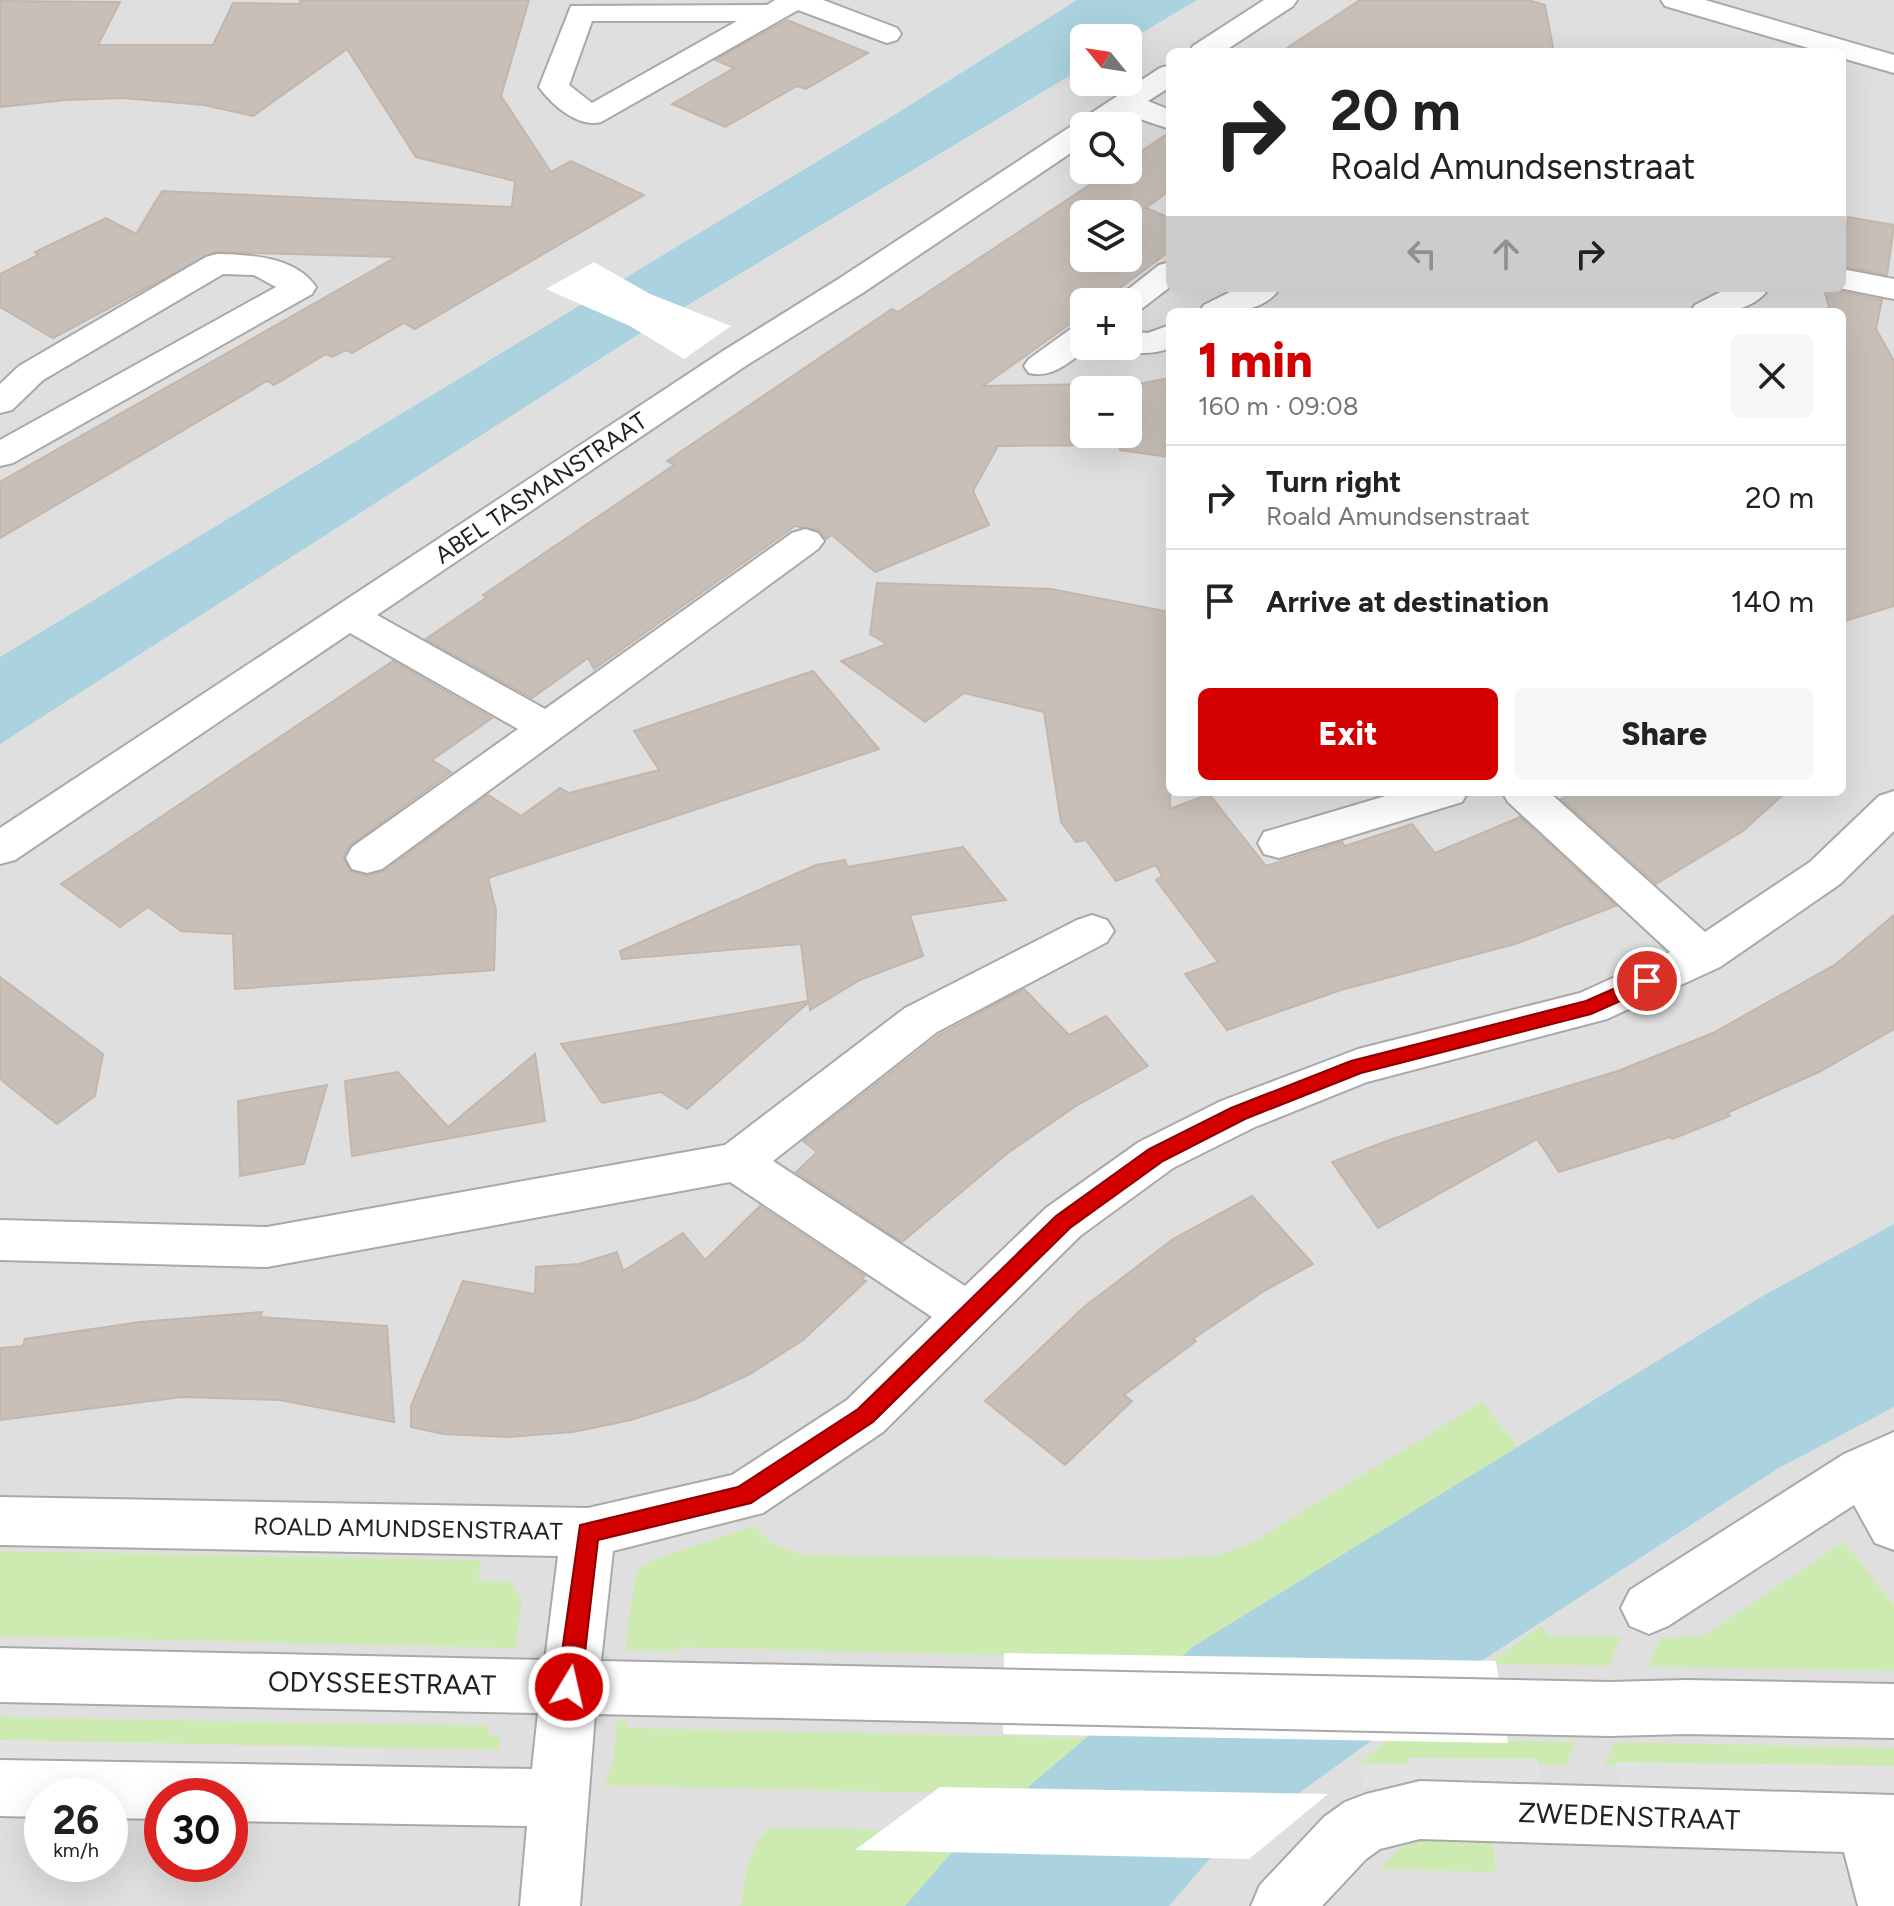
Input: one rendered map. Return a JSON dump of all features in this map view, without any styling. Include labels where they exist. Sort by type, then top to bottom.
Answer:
[{"type":"street","points":[[1209,48],[1283,0]]},
{"type":"street","points":[[1675,0],[1839,48]]},
{"type":"street","points":[[788,4],[590,116],[554,87],[581,12],[788,4],[887,34]]},
{"type":"street","points":[[1846,50],[1894,64]]},
{"type":"street","points":[[1112,112],[1166,77]]},
{"type":"street","points":[[1125,103],[1166,118]]},
{"type":"street","name":"ABEL TASMANSTRAAT","points":[[0,849],[735,358],[852,285],[1070,139]]},
{"type":"street","points":[[0,403],[31,373],[217,264],[261,265],[300,287],[0,455]]},
{"type":"street","points":[[1142,293],[1166,275]]},
{"type":"street","points":[[1846,280],[1894,289]]},
{"type":"street","points":[[1224,308],[1256,292]]},
{"type":"street","points":[[1715,308],[1745,292]]},
{"type":"street","points":[[1142,342],[1153,343],[1166,337]]},
{"type":"street","points":[[1041,366],[1070,345]]},
{"type":"street","points":[[367,858],[805,541]]},
{"type":"street","points":[[349,616],[546,727]]},
{"type":"street","points":[[1279,843],[1434,796]]},
{"type":"street","points":[[1527,796],[1654,914],[1704,955]]},
{"type":"street","name":"ROALD AMUNDSENSTRAAT","points":[[0,1521],[588,1532],[744,1496],[865,1416],[1063,1222],[1156,1155],[1238,1114],[1358,1067],[1591,1007],[1704,955],[1825,873],[1894,806]]},
{"type":"street","points":[[0,1240],[267,1247],[737,1162],[921,1020],[1092,931]]},
{"type":"street","points":[[737,1162],[969,1315]]},
{"type":"street","points":[[1649,1608],[1878,1463],[1894,1526]]},
{"type":"street","points":[[550,1906],[569,1687],[588,1532]]},
{"type":"street","name":"ODYSSEESTRAAT","points":[[0,1675],[1610,1709],[1687,1707],[1894,1711]]},
{"type":"street","points":[[0,1788],[558,1798]]},
{"type":"street","name":"ZWEDENSTRAAT","points":[[1281,1906],[1345,1838],[1366,1823],[1420,1810],[1880,1824]]},
{"type":"street","points":[[1880,1824],[1888,1906]]},
{"type":"shaded area","points":[[0,0],[1894,0],[1894,1906],[0,1906]]},
{"type":"shaded area","points":[[0,1740],[385,1748],[379,1776],[0,1768]]},
{"type":"shaded area","points":[[1408,1758],[1538,1759],[1543,1790],[1363,1787],[1360,1763],[1408,1764]]},
{"type":"shaded area","points":[[1615,1762],[1894,1766],[1894,1796],[1620,1791]]},
{"type":"green space","points":[[1482,1402],[1518,1447],[1194,1646],[1179,1660],[677,1647],[677,1651],[625,1650],[635,1577],[639,1569],[652,1560],[754,1526],[774,1545],[803,1555],[1153,1559],[1218,1555],[1253,1542]]},
{"type":"green space","points":[[1844,1542],[1894,1605],[1894,1671],[1648,1666],[1660,1638],[1704,1636]]},
{"type":"green space","points":[[0,1551],[481,1560],[478,1581],[511,1582],[522,1600],[515,1648],[0,1636]]},
{"type":"green space","points":[[1541,1626],[1551,1637],[1621,1637],[1609,1666],[1487,1664]]},
{"type":"green space","points":[[0,1717],[490,1726],[488,1735],[501,1737],[499,1750],[0,1740]]},
{"type":"green space","points":[[617,1721],[627,1721],[627,1728],[1086,1738],[1020,1795],[605,1785],[613,1759]]},
{"type":"green space","points":[[1388,1739],[1575,1742],[1565,1765],[1538,1764],[1537,1759],[1409,1758],[1409,1764],[1360,1763]]},
{"type":"green space","points":[[1614,1742],[1894,1748],[1894,1766],[1615,1762],[1616,1766],[1605,1766]]},
{"type":"green space","points":[[770,1828],[976,1831],[953,1851],[905,1906],[741,1906],[752,1854]]},
{"type":"green space","points":[[1413,1836],[1492,1838],[1496,1872],[1379,1869]]},
{"type":"water","points":[[1077,0],[1197,0],[1142,33],[1142,24],[1070,24],[1070,75],[631,339],[0,744],[0,657],[899,112]]},
{"type":"water","points":[[1894,1224],[1894,1407],[1777,1469],[1486,1658],[1213,1855],[1169,1906],[905,1906],[953,1851],[1194,1646],[1761,1297]]},
{"type":"pier","points":[[594,262],[650,294],[731,326],[684,359],[630,326],[546,289]]},
{"type":"pier","points":[[1004,1653],[1496,1661],[1508,1743],[1003,1734]]},
{"type":"pier","points":[[940,1787],[1328,1794],[1249,1859],[855,1850]]},
{"type":"building","points":[[301,0],[529,0],[501,96],[551,172],[571,161],[644,195],[415,329],[404,323],[352,353],[346,350],[332,357],[326,354],[274,385],[267,381],[0,538],[0,482],[396,257],[214,252],[53,338],[0,307],[0,274],[38,255],[35,252],[106,218],[136,234],[162,191],[512,207],[515,181],[416,157],[347,49],[253,116],[204,105],[123,98],[0,107],[0,1],[120,2],[98,45],[213,45],[233,3],[299,4]]},
{"type":"building","points":[[1360,0],[1528,0],[1545,5],[1553,48],[1287,48]]},
{"type":"building","points":[[787,20],[868,53],[806,89],[797,86],[725,127],[672,104],[734,68],[715,60]]},
{"type":"building","points":[[1166,135],[1166,193],[1146,208],[1166,216],[1166,254],[1142,272],[1142,200],[1070,200],[1070,272],[1142,272],[1120,288],[1070,288],[1070,324],[983,386],[1070,384],[1070,445],[998,446],[973,491],[989,525],[875,572],[832,535],[826,539],[819,530],[795,526],[594,669],[588,658],[532,698],[426,639],[487,597],[483,595],[674,465],[667,461],[892,309],[898,312],[1091,184],[1142,184],[1142,151]]},
{"type":"building","points":[[1848,217],[1894,225],[1887,275],[1846,267]]},
{"type":"building","points":[[1825,292],[1843,292],[1882,300],[1876,329],[1894,361],[1894,606],[1846,621],[1846,308],[1829,308]]},
{"type":"building","points":[[1166,379],[1166,456],[1120,450],[1142,448],[1142,383]]},
{"type":"building","points":[[877,583],[1051,589],[1166,611],[1166,796],[1170,796],[1170,809],[1211,796],[1266,866],[1342,842],[1345,846],[1412,824],[1435,853],[1520,817],[1616,906],[1515,944],[1341,990],[1227,1030],[1185,974],[1218,962],[1156,880],[1162,876],[1156,865],[1116,881],[1086,840],[1076,842],[1061,822],[1044,712],[964,693],[925,722],[841,661],[887,644],[870,634]]},
{"type":"building","points":[[393,661],[492,718],[432,760],[451,772],[349,846],[343,857],[349,870],[366,876],[384,871],[488,795],[521,816],[560,788],[569,793],[659,770],[634,731],[813,671],[879,749],[488,878],[496,911],[494,970],[235,989],[233,934],[181,931],[148,907],[120,927],[61,884]]},
{"type":"building","points":[[1568,796],[1782,796],[1743,831],[1656,884],[1561,799]]},
{"type":"building","points":[[963,847],[1006,900],[910,915],[923,956],[860,980],[810,1010],[809,1002],[687,1109],[661,1092],[602,1103],[561,1044],[808,1001],[801,944],[622,959],[620,951],[816,865],[845,860],[847,867]]},
{"type":"building","points":[[1894,915],[1894,1029],[1819,1072],[1727,1113],[1730,1116],[1672,1139],[1670,1137],[1559,1172],[1537,1139],[1378,1228],[1332,1162],[1392,1139],[1618,1071],[1713,1033],[1836,964]]},
{"type":"building","points":[[0,977],[103,1054],[95,1096],[57,1124],[0,1079]]},
{"type":"building","points":[[1024,989],[1069,1035],[1106,1016],[1148,1066],[1076,1106],[1009,1152],[902,1242],[796,1172],[817,1152],[803,1141],[939,1035]]},
{"type":"building","points":[[535,1054],[545,1121],[352,1156],[345,1081],[398,1072],[448,1127]]},
{"type":"building","points":[[327,1085],[304,1164],[240,1176],[238,1101]]},
{"type":"building","points":[[1252,1196],[1313,1264],[1264,1291],[1193,1339],[1196,1341],[1124,1395],[1132,1401],[1065,1465],[985,1401],[1084,1307],[1173,1239]]},
{"type":"building","points":[[760,1206],[865,1276],[861,1279],[866,1281],[803,1340],[750,1374],[696,1399],[631,1420],[573,1432],[507,1437],[443,1434],[411,1427],[411,1406],[463,1281],[535,1294],[536,1267],[579,1264],[617,1252],[623,1271],[683,1233],[705,1260]]},
{"type":"building","points":[[262,1312],[260,1317],[387,1326],[394,1422],[280,1400],[182,1397],[0,1420],[0,1348],[23,1346],[25,1339],[140,1322]]},
{"type":"route","points":[[569,1687],[588,1532],[744,1496],[865,1416],[1063,1222],[1156,1155],[1238,1114],[1358,1067],[1591,1007],[1647,981]]}]
